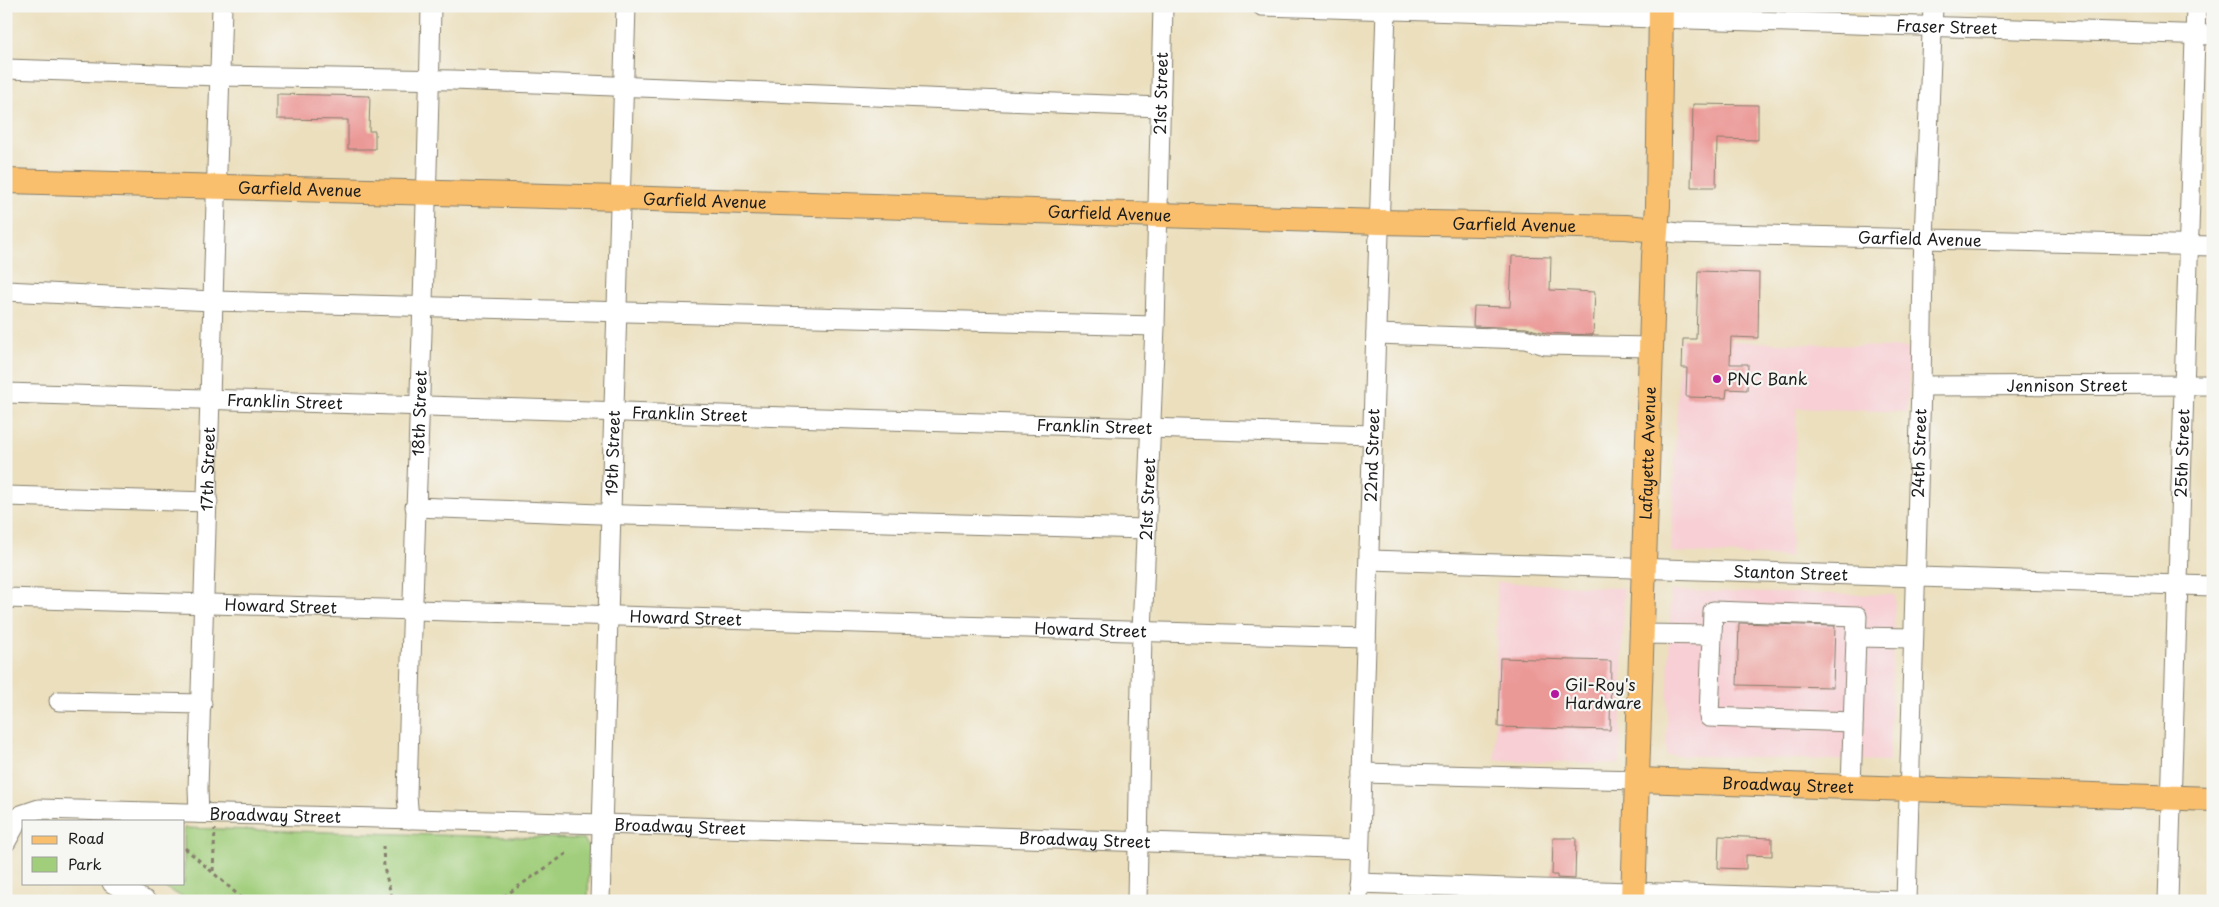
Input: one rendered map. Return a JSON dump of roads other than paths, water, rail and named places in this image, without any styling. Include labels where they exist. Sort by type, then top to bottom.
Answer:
[{"type":"main road","name":"Lafayette Avenue","points":[[1634,896],[1656,230],[1661,12]]},
{"type":"main road","name":"Garfield Avenue","points":[[6,181],[1379,222],[1626,227],[1656,230]]},
{"type":"main road","name":"Broadway Street","points":[[1638,780],[2213,799]]},
{"type":"street","name":"17th Street","points":[[199,814],[211,400],[212,301],[222,6]]},
{"type":"street","name":"18th Street","points":[[408,819],[412,609],[427,194],[431,6]]},
{"type":"street","name":"19th Street","points":[[600,901],[612,413],[617,312],[626,6]]},
{"type":"street","name":"21st Street","points":[[1137,901],[1142,630],[1159,214],[1162,6]]},
{"type":"street","name":"Fraser Street","points":[[1262,6],[1386,10],[1661,12],[1932,28],[2204,35]]},
{"type":"street","name":"24th Street","points":[[1906,901],[1924,240],[1933,6]]},
{"type":"street","name":"25th Street","points":[[2168,901],[2188,246],[2204,35],[2196,6]]},
{"type":"street","name":"22nd Street","points":[[1358,892],[1386,10]]},
{"type":"street","points":[[6,69],[624,86],[1161,107]]},
{"type":"street","name":"Garfield Avenue","points":[[1656,230],[1678,233],[2213,246]]},
{"type":"street","points":[[6,291],[212,301],[423,305],[1155,326]]},
{"type":"street","points":[[1376,334],[1525,339],[1545,345],[1652,347]]},
{"type":"street","name":"Jennison Street","points":[[1921,386],[2213,385]]},
{"type":"street","name":"Franklin Street","points":[[6,394],[1372,435]]},
{"type":"street","points":[[6,496],[208,502]]},
{"type":"street","points":[[415,507],[1146,529]]},
{"type":"street","name":"Stanton Street","points":[[1370,560],[2213,586]]},
{"type":"street","name":"Howard Street","points":[[6,598],[204,602],[1366,638]]},
{"type":"street","points":[[1850,787],[1853,722],[1857,616],[1712,612],[1709,717],[1853,722]]},
{"type":"street","points":[[1642,634],[1712,635]]},
{"type":"street","points":[[1856,637],[1912,638]]},
{"type":"street","points":[[59,701],[202,704]]},
{"type":"street","name":"Broadway Street","points":[[1362,773],[1638,780]]},
{"type":"street","name":"Broadway Street","points":[[12,835],[21,815],[39,809],[602,824],[1359,849]]},
{"type":"street","points":[[114,884],[146,901]]},
{"type":"street","points":[[1358,892],[1901,901]]},
{"type":"place","name":"PNC Bank","points":[[1717,379]]},
{"type":"place","name":"Gil-Roy's Hardware","points":[[1555,694]]}]
